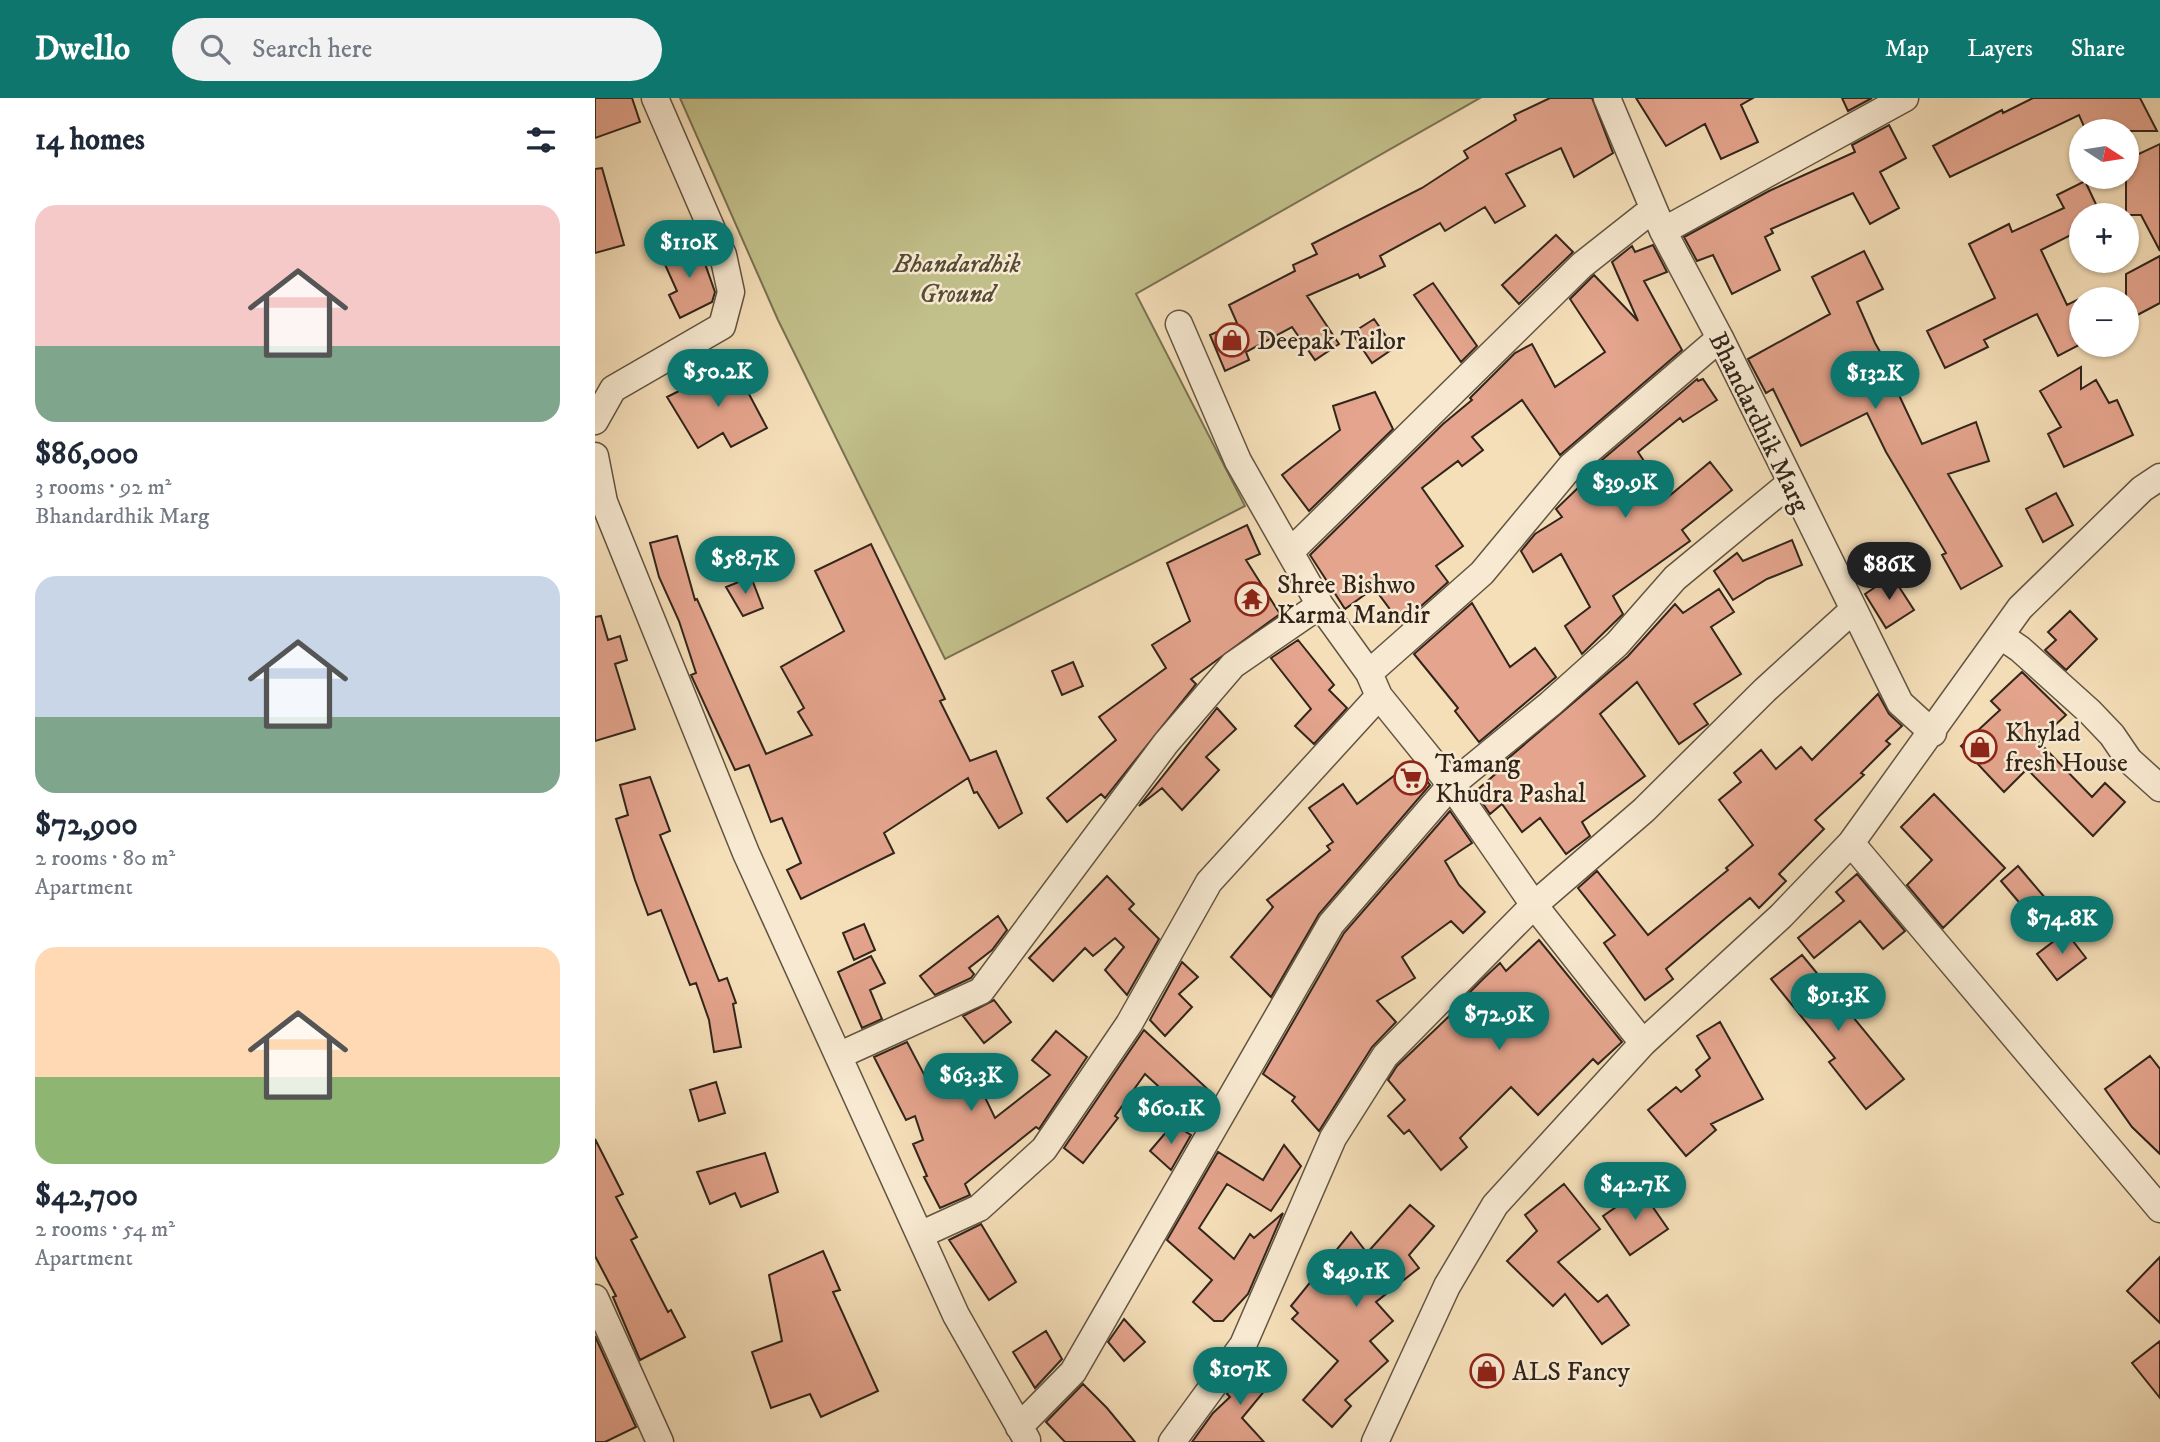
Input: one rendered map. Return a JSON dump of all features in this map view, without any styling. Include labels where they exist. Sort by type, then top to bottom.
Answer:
[{"type":"street","points":[[595,421],[613,389],[722,326],[731,292],[723,255],[655,98]]},
{"type":"street","name":"Bhandardhik Marg","points":[[1607,98],[1658,220],[1720,338],[1900,703],[1933,733]]},
{"type":"street","points":[[1290,552],[1582,265],[1658,220],[1905,98]]},
{"type":"street","points":[[1179,324],[1238,461],[1320,605],[1374,685],[1451,785],[1534,905],[1643,1043]]},
{"type":"street","points":[[922,1234],[979,1208],[1044,1149],[1129,1024],[1209,881],[1374,685],[1482,573],[1571,466],[1720,338]]},
{"type":"street","points":[[595,456],[604,502],[746,853],[922,1234],[956,1315],[1023,1434],[1073,1372],[1331,924],[1451,785],[1550,704],[1617,644],[1675,578],[1790,483]]},
{"type":"street","points":[[1375,1442],[1447,1286],[1495,1205],[1643,1043],[1781,916],[1851,843],[2029,599],[2142,489],[2160,477]]},
{"type":"street","points":[[840,1055],[981,992],[1166,743],[1233,665],[1320,605]]},
{"type":"street","points":[[1172,1442],[1243,1345],[1333,1138],[1385,1056],[1534,905],[1644,810],[1765,690],[1853,610]]},
{"type":"street","points":[[2001,636],[2020,649],[2090,712],[2112,735],[2129,760],[2160,788]]},
{"type":"street","points":[[1851,843],[2160,1209]]},
{"type":"street","points":[[595,1298],[660,1442]]},
{"type":"green space","name":"Bhandardhik Ground","points":[[680,98],[1480,98],[1136,294],[1245,506],[945,659],[778,320]]},
{"type":"building","points":[[595,98],[632,98],[640,122],[595,138]]},
{"type":"building","points":[[1550,98],[1592,98],[1613,153],[1574,177],[1561,148],[1506,174],[1525,206],[1495,223],[1485,207],[1445,231],[1440,223],[1380,256],[1385,266],[1360,278],[1358,274],[1307,296],[1339,344],[1315,360],[1292,327],[1246,352],[1249,360],[1225,371],[1210,335],[1237,323],[1229,305],[1295,271],[1293,265],[1317,254],[1312,244],[1422,188],[1468,158],[1464,151],[1516,120],[1514,115]]},
{"type":"building","points":[[1636,98],[1753,98],[1741,105],[1758,142],[1721,159],[1705,124],[1666,146]]},
{"type":"building","points":[[1842,98],[1872,98],[1848,111]]},
{"type":"building","points":[[2033,98],[2140,98],[2157,131],[2139,131],[2139,119],[2081,119],[2079,115],[1950,177],[1933,146],[2002,110],[2003,113]]},
{"type":"building","points":[[1889,125],[1906,158],[1880,172],[1899,208],[1870,224],[1853,193],[1771,229],[1773,233],[1765,237],[1780,270],[1732,294],[1713,255],[1697,261],[1684,237],[1769,191],[1855,152],[1852,145]]},
{"type":"building","points":[[2160,144],[2160,251],[2139,215],[2139,203],[2126,203],[2126,189],[2139,189],[2139,154]]},
{"type":"building","points":[[602,168],[624,245],[595,253],[595,169]]},
{"type":"building","points":[[2069,189],[2089,189],[2095,203],[2069,203],[2069,236],[2041,250],[2067,305],[2069,304],[2069,350],[2058,356],[2037,314],[1984,340],[1988,347],[1945,368],[1927,331],[1995,298],[1969,244],[2009,224],[2012,232],[2064,208],[2057,195]]},
{"type":"building","points":[[1556,235],[1573,252],[1519,304],[1502,285]]},
{"type":"building","points":[[697,241],[715,292],[712,302],[680,318],[669,295],[677,291],[662,258]]},
{"type":"building","points":[[1653,245],[1667,272],[1644,281],[1682,350],[1560,455],[1522,400],[1472,437],[1483,450],[1462,466],[1458,461],[1422,488],[1463,546],[1436,566],[1448,582],[1401,624],[1374,588],[1345,609],[1310,555],[1443,424],[1472,400],[1470,398],[1515,353],[1532,344],[1555,387],[1605,352],[1570,299],[1594,275],[1638,321],[1612,262],[1632,246],[1635,252]]},
{"type":"building","points":[[1864,251],[1883,289],[1857,302],[1875,343],[1902,390],[1898,393],[1922,444],[1976,422],[1989,461],[1948,474],[2002,566],[1961,589],[1942,555],[1946,553],[1886,452],[1867,413],[1801,446],[1773,389],[1766,393],[1748,359],[1830,314],[1812,277]]},
{"type":"building","points":[[2160,256],[2160,303],[2139,314],[2139,287],[2126,287],[2126,274],[2139,273],[2139,267]]},
{"type":"building","points":[[1433,283],[1477,346],[1461,362],[1414,295]]},
{"type":"building","points":[[1374,319],[1394,348],[1372,363],[1352,333]]},
{"type":"building","points":[[733,364],[767,428],[731,447],[723,433],[698,448],[667,397]]},
{"type":"building","points":[[2081,367],[2081,389],[2096,380],[2109,403],[2117,400],[2133,435],[2064,467],[2048,434],[2061,427],[2040,391]]},
{"type":"building","points":[[1697,379],[1703,379],[1717,400],[1683,422],[1680,418],[1638,452],[1668,497],[1710,462],[1732,490],[1682,530],[1690,541],[1613,596],[1623,614],[1582,654],[1565,626],[1590,607],[1561,554],[1533,572],[1521,551],[1535,534],[1562,517],[1556,509],[1581,485],[1578,482],[1582,477]]},
{"type":"building","points":[[1375,392],[1393,429],[1309,511],[1282,475],[1340,430],[1333,406]]},
{"type":"building","points":[[2056,493],[2073,525],[2043,542],[2026,509]]},
{"type":"building","points":[[1247,525],[1260,554],[1246,560],[1280,614],[1191,679],[1196,684],[1105,798],[1101,794],[1067,822],[1047,798],[1116,740],[1099,717],[1166,668],[1152,645],[1190,621],[1167,563]]},
{"type":"building","points":[[677,536],[695,600],[697,599],[766,754],[812,735],[798,712],[804,708],[781,667],[844,631],[815,571],[871,544],[945,699],[940,701],[970,761],[996,751],[1022,813],[999,828],[977,792],[974,793],[968,778],[884,833],[894,853],[801,899],[787,870],[801,863],[782,818],[771,822],[749,765],[735,770],[691,675],[696,673],[679,621],[659,577],[650,543]]},
{"type":"building","points":[[1792,540],[1802,565],[1767,579],[1733,600],[1714,571],[1737,553],[1743,561]]},
{"type":"building","points":[[1892,576],[1914,610],[1886,628],[1865,594]]},
{"type":"building","points":[[751,577],[763,608],[743,616],[726,587]]},
{"type":"building","points":[[1719,589],[1734,612],[1711,627],[1741,674],[1694,704],[1708,724],[1679,744],[1637,682],[1600,714],[1645,776],[1582,822],[1590,836],[1566,854],[1540,818],[1522,832],[1502,804],[1490,814],[1475,792],[1500,770],[1498,767],[1628,656],[1675,604],[1683,613]]},
{"type":"building","points":[[1472,603],[1510,667],[1535,648],[1556,677],[1479,742],[1455,711],[1458,708],[1414,654]]},
{"type":"building","points":[[2070,611],[2097,639],[2066,670],[2045,650],[2056,640],[2048,632]]},
{"type":"building","points":[[601,616],[608,640],[620,636],[627,660],[615,664],[635,729],[595,741],[595,617]]},
{"type":"building","points":[[1298,640],[1334,685],[1329,690],[1347,708],[1314,744],[1295,726],[1311,709],[1271,658]]},
{"type":"building","points":[[1073,662],[1083,686],[1062,695],[1052,671]]},
{"type":"building","points":[[2022,672],[2066,715],[2038,741],[2092,797],[2105,783],[2125,802],[2093,836],[2027,769],[2004,792],[1961,746],[2000,710],[1991,701]]},
{"type":"building","points":[[1878,694],[1889,714],[1902,726],[1886,741],[1890,744],[1861,773],[1864,775],[1815,820],[1824,829],[1779,874],[1786,881],[1759,908],[1750,898],[1727,917],[1666,969],[1673,979],[1645,1000],[1604,943],[1615,935],[1578,888],[1597,871],[1648,935],[1728,870],[1726,868],[1753,845],[1719,800],[1741,782],[1734,773],[1761,750],[1776,769],[1801,747],[1812,760]]},
{"type":"building","points":[[1217,708],[1236,729],[1206,757],[1219,770],[1182,810],[1162,788],[1139,806]]},
{"type":"building","points":[[1412,762],[1430,785],[1319,914],[1271,997],[1231,957],[1273,907],[1267,900],[1330,850],[1327,846],[1333,842],[1309,808],[1343,784],[1357,804]]},
{"type":"building","points":[[650,777],[670,831],[660,835],[719,981],[727,978],[736,1003],[733,1004],[741,1047],[714,1052],[709,1020],[696,983],[690,985],[661,910],[648,915],[635,880],[616,819],[628,815],[620,785]]},
{"type":"building","points":[[1934,794],[2005,868],[1943,928],[1907,885],[1932,860],[1901,827]]},
{"type":"building","points":[[1450,811],[1472,843],[1445,861],[1459,885],[1485,912],[1463,933],[1451,921],[1402,957],[1415,978],[1377,1001],[1396,1022],[1372,1047],[1319,1131],[1292,1101],[1295,1097],[1263,1074],[1344,933]]},
{"type":"building","points":[[2018,866],[2046,899],[2029,914],[2001,881]]},
{"type":"building","points":[[1857,874],[1905,931],[1883,949],[1860,921],[1814,958],[1798,938],[1844,901],[1836,892]]},
{"type":"building","points":[[1107,876],[1134,904],[1129,909],[1159,939],[1127,995],[1105,970],[1124,947],[1115,938],[1093,956],[1085,948],[1053,981],[1029,958]]},
{"type":"building","points":[[998,916],[1007,930],[992,950],[969,968],[974,974],[971,978],[935,995],[920,976]]},
{"type":"building","points":[[864,924],[875,950],[854,960],[843,933]]},
{"type":"building","points":[[2066,932],[2086,958],[2057,980],[2037,954]]},
{"type":"building","points":[[1539,940],[1622,1042],[1598,1064],[1593,1059],[1538,1115],[1511,1087],[1460,1138],[1467,1147],[1441,1170],[1409,1130],[1404,1134],[1388,1116],[1405,1100],[1388,1080],[1397,1066],[1465,1001],[1463,999],[1500,963],[1506,971]]},
{"type":"building","points":[[1802,955],[1904,1079],[1866,1109],[1829,1062],[1835,1058],[1771,979]]},
{"type":"building","points":[[871,956],[885,983],[870,990],[882,1019],[862,1028],[838,972]]},
{"type":"building","points":[[1182,962],[1198,977],[1179,994],[1192,1007],[1165,1036],[1150,1020]]},
{"type":"building","points":[[994,1000],[1011,1022],[984,1043],[963,1016]]},
{"type":"building","points":[[1720,1022],[1763,1099],[1711,1124],[1716,1130],[1686,1156],[1648,1110],[1676,1087],[1681,1092],[1700,1076],[1696,1070],[1710,1058],[1697,1036]]},
{"type":"building","points":[[1144,1030],[1214,1095],[1195,1120],[1145,1074],[1115,1116],[1118,1118],[1083,1163],[1064,1148]]},
{"type":"building","points":[[1056,1031],[1087,1057],[1039,1129],[1036,1127],[965,1184],[970,1195],[940,1208],[924,1177],[927,1176],[913,1144],[923,1140],[915,1116],[906,1120],[874,1057],[907,1042],[927,1080],[967,1060],[995,1118],[1050,1075],[1032,1060]]},
{"type":"building","points":[[2150,1056],[2160,1069],[2160,1154],[2132,1127],[2105,1089]]},
{"type":"building","points":[[716,1082],[725,1113],[699,1121],[690,1090]]},
{"type":"building","points":[[1173,1124],[1191,1135],[1171,1170],[1150,1151]]},
{"type":"building","points":[[595,1139],[623,1194],[616,1197],[637,1237],[631,1240],[668,1312],[671,1310],[685,1337],[640,1360],[613,1297],[616,1296],[595,1256]]},
{"type":"building","points":[[1284,1145],[1301,1166],[1271,1211],[1227,1184],[1199,1228],[1234,1259],[1250,1234],[1254,1238],[1283,1213],[1248,1294],[1223,1321],[1214,1321],[1193,1302],[1212,1280],[1167,1240],[1218,1152],[1263,1180]]},
{"type":"building","points":[[765,1153],[778,1192],[741,1207],[735,1193],[710,1204],[697,1172]]},
{"type":"building","points":[[1564,1184],[1600,1229],[1558,1262],[1598,1302],[1607,1295],[1629,1325],[1602,1344],[1565,1294],[1553,1306],[1507,1261],[1537,1231],[1525,1215]]},
{"type":"building","points":[[1641,1190],[1668,1229],[1630,1255],[1603,1216]]},
{"type":"building","points":[[1410,1205],[1434,1226],[1409,1255],[1419,1268],[1376,1302],[1393,1321],[1370,1341],[1388,1361],[1345,1400],[1351,1406],[1332,1427],[1303,1400],[1338,1361],[1292,1319],[1298,1313],[1291,1306],[1351,1232],[1367,1253]]},
{"type":"building","points":[[981,1224],[1016,1282],[989,1300],[949,1240]]},
{"type":"building","points":[[823,1251],[840,1290],[833,1292],[878,1391],[821,1417],[810,1394],[771,1408],[752,1352],[782,1341],[769,1275]]},
{"type":"building","points":[[2160,1257],[2160,1323],[2127,1291]]},
{"type":"building","points":[[1124,1319],[1145,1342],[1124,1361],[1108,1342]]},
{"type":"building","points":[[1046,1331],[1062,1359],[1035,1388],[1013,1352]]},
{"type":"building","points":[[595,1336],[636,1427],[605,1442],[595,1442]]},
{"type":"building","points":[[2160,1341],[2160,1398],[2132,1363]]},
{"type":"building","points":[[1275,1356],[1285,1366],[1242,1418],[1264,1442],[1192,1442],[1213,1413],[1230,1397],[1227,1394],[1246,1367],[1255,1374]]},
{"type":"building","points":[[1083,1384],[1135,1442],[1065,1442],[1046,1422]]},
{"type":"place","name":"Deepak Tailor","points":[[1232,340]]},
{"type":"place","name":"Shree Bishwo Karma Mandir","points":[[1252,599]]},
{"type":"place","name":"Khylad fresh House","points":[[1980,747]]},
{"type":"place","name":"Tamang Khudra Pashal","points":[[1411,778]]},
{"type":"place","name":"ALS Fancy","points":[[1487,1371]]}]
